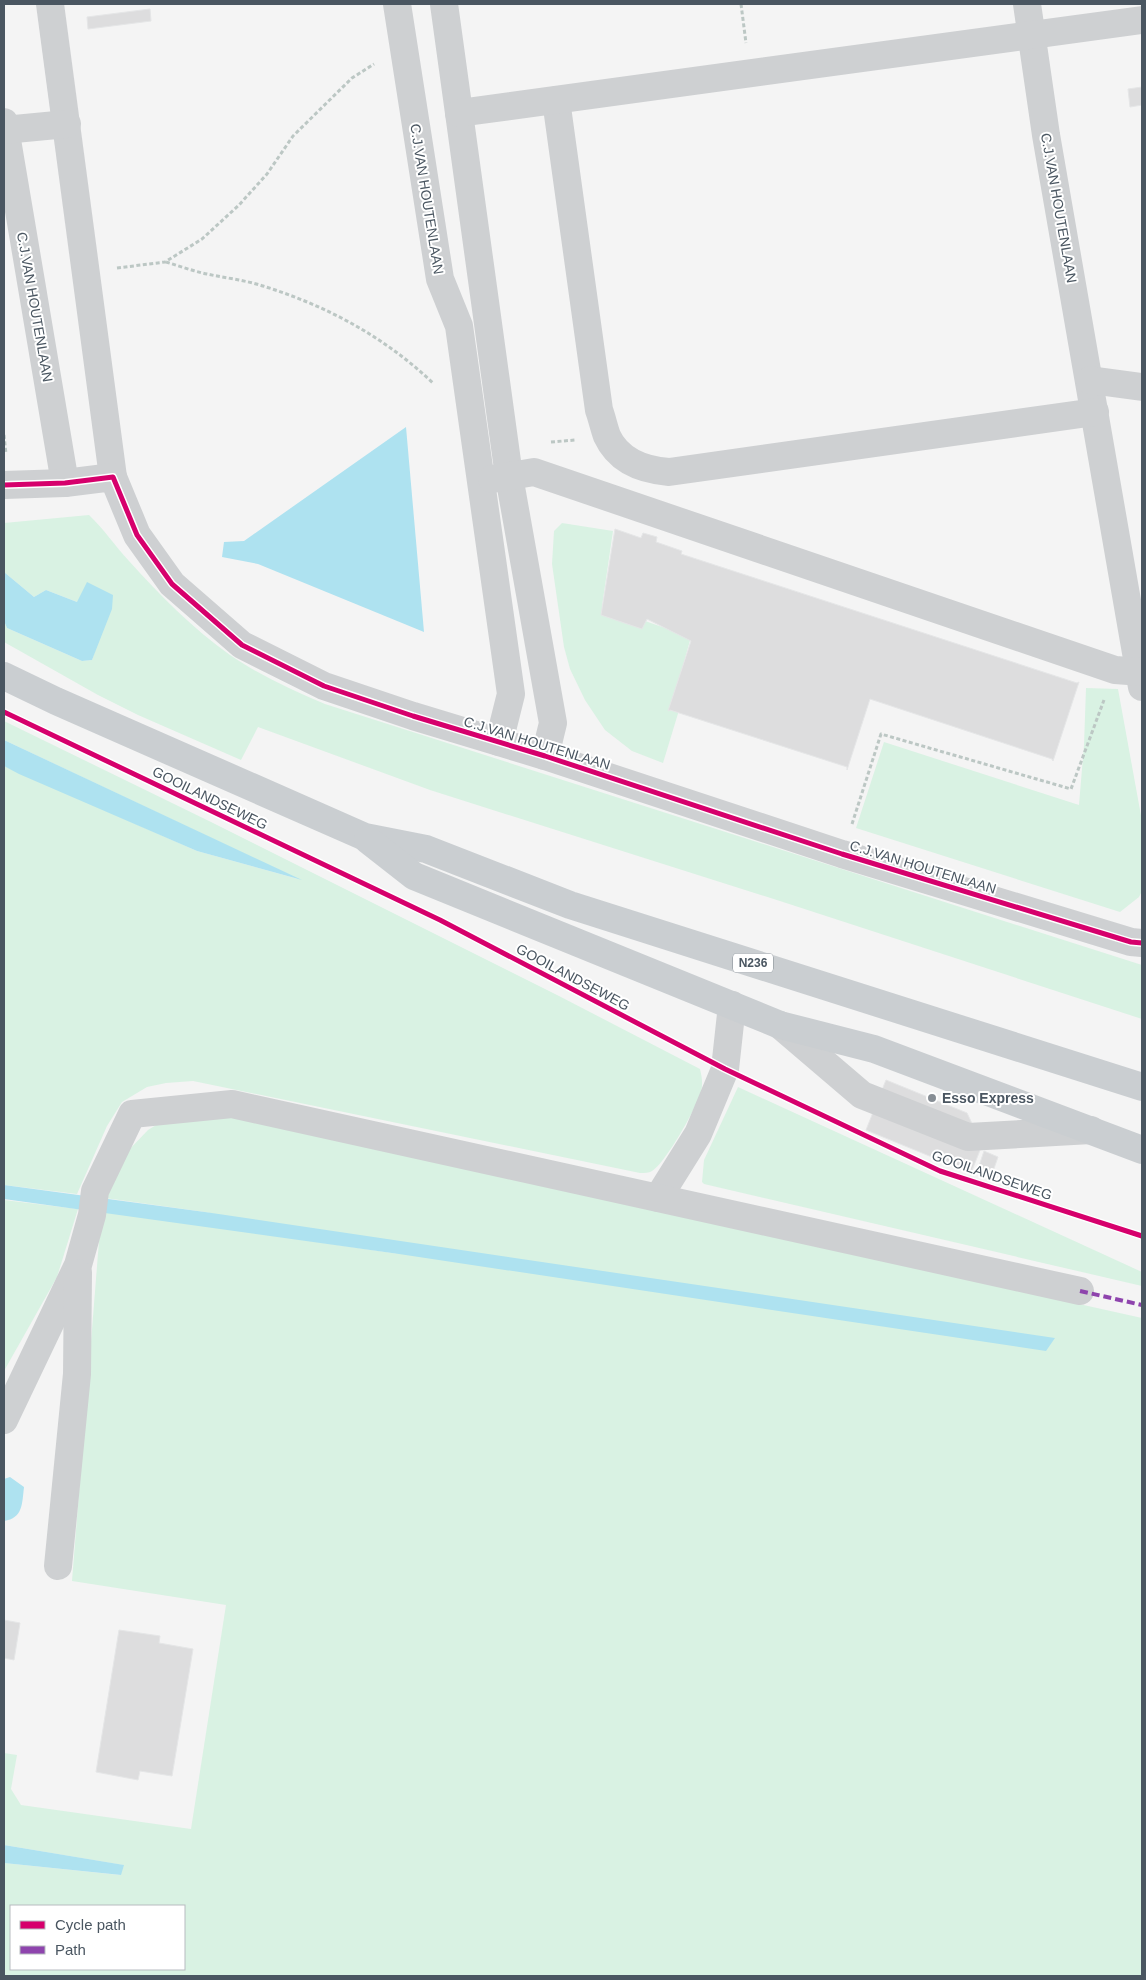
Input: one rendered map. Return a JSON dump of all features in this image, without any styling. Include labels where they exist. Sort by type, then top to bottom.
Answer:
[{"type":"main road","name":"GOOILANDSEWEG","points":[[4,676],[56,701],[364,837],[426,849],[570,905],[1142,1087]]},
{"type":"main road","name":"GOOILANDSEWEG","points":[[364,837],[414,876],[780,1025],[874,1049],[1142,1150]]},
{"type":"street","name":"C.J.VAN HOUTENLAAN","points":[[50,4],[113,477],[137,535],[172,584],[242,644],[324,686],[413,716],[545,756],[842,854],[1055,920],[1131,942],[1142,943]]},
{"type":"street","name":"C.J.VAN HOUTENLAAN","points":[[397,4],[440,279],[459,326],[511,694],[499,742]]},
{"type":"street","name":"C.J.VAN HOUTENLAAN","points":[[444,4],[509,476],[553,723],[545,756]]},
{"type":"street","name":"C.J.VAN HOUTENLAAN","points":[[1027,4],[1046,135],[1090,380],[1135,675]]},
{"type":"street","points":[[459,113],[1142,20]]},
{"type":"street","points":[[556,100],[599,410],[608,437],[618,452],[633,464],[650,471],[669,472],[1095,412]]},
{"type":"street","name":"C.J.VAN HOUTENLAAN","points":[[65,483],[4,128],[67,124]]},
{"type":"street","points":[[1090,380],[1142,387]]},
{"type":"street","points":[[481,480],[534,472],[832,575],[1135,675]]},
{"type":"street","points":[[4,485],[65,483],[113,477]]},
{"type":"street","points":[[658,1198],[698,1134],[725,1069],[732,1005]]},
{"type":"street","points":[[780,1025],[862,1095],[968,1137],[1091,1130]]},
{"type":"street","points":[[4,1420],[78,1265],[94,1203],[132,1114],[232,1104],[1080,1291]]},
{"type":"street","points":[[58,1566],[77,1374],[78,1265]]},
{"type":"path","points":[[741,4],[749,73]]},
{"type":"path","points":[[165,262],[202,239],[239,205],[267,174],[293,136],[352,78],[376,63],[404,57]]},
{"type":"path","points":[[86,272],[165,262],[204,273],[261,285],[316,306],[367,331],[412,363],[445,395],[468,392]]},
{"type":"path","points":[[545,443],[608,437]]},
{"type":"path","points":[[842,854],[881,734],[1071,789],[1135,675]]},
{"type":"green space","points":[[89,515],[152,586],[203,634],[241,662],[288,688],[325,704],[1142,965],[1142,1019],[430,790],[258,727],[241,760],[138,715],[98,695],[4,642],[4,621],[7,628],[82,661],[92,660],[95,651],[77,602],[46,590],[34,597],[4,572],[4,523]]},
{"type":"green space","points":[[562,523],[613,531],[602,606],[691,637],[672,704],[680,707],[663,763],[632,751],[605,730],[585,700],[570,669],[564,647],[552,564],[554,531]]},
{"type":"green space","points":[[1086,688],[1118,689],[1142,821],[1142,891],[1139,897],[1120,912],[856,828],[884,742],[1079,805]]},
{"type":"green space","points":[[4,721],[559,996],[700,1069],[702,1080],[701,1092],[687,1122],[665,1158],[652,1171],[640,1173],[193,1081],[166,1083],[147,1087],[122,1102],[107,1126],[77,1194],[4,1185],[4,766],[197,851],[298,879],[4,740]]},
{"type":"green space","points":[[738,1087],[1142,1272],[1142,1286],[704,1184],[702,1182],[704,1160]]},
{"type":"green space","points":[[210,1110],[1142,1318],[1142,1976],[4,1976],[4,1863],[120,1875],[123,1865],[4,1845],[4,1753],[17,1755],[11,1789],[21,1805],[191,1829],[226,1605],[72,1581],[99,1241],[104,1211],[399,1254],[205,1212],[105,1198],[124,1155],[148,1130],[174,1114]]},
{"type":"green space","points":[[4,1200],[78,1209],[57,1277],[4,1371]]},
{"type":"water","points":[[406,427],[424,632],[258,564],[222,557],[224,542],[244,541]]},
{"type":"water","points":[[4,572],[34,597],[46,590],[77,602],[87,582],[113,595],[112,609],[92,660],[82,661],[7,628],[4,621]]},
{"type":"water","points":[[4,740],[302,880],[197,851],[19,774],[4,766]]},
{"type":"water","points":[[4,1185],[205,1212],[1055,1338],[1046,1351],[399,1254],[4,1199]]},
{"type":"water","points":[[10,1477],[24,1487],[23,1499],[15,1517],[4,1521],[4,1479]]},
{"type":"water","points":[[4,1845],[124,1865],[121,1875],[4,1863]]},
{"type":"building","points":[[150,9],[151,21],[88,29],[87,17]]},
{"type":"building","points":[[1142,87],[1142,105],[1130,107],[1128,89]]},
{"type":"building","points":[[615,529],[641,538],[643,533],[657,537],[656,542],[682,551],[681,554],[1077,683],[1079,682],[1053,761],[1052,759],[870,699],[847,770],[847,767],[670,710],[668,711],[691,641],[647,619],[642,629],[601,615]]},
{"type":"building","points":[[886,1080],[967,1113],[982,1145],[971,1173],[866,1130]]},
{"type":"building","points":[[984,1151],[998,1157],[992,1174],[978,1169]]},
{"type":"building","points":[[4,1620],[20,1623],[14,1660],[4,1658]]},
{"type":"building","points":[[119,1630],[160,1636],[159,1643],[193,1649],[172,1776],[140,1771],[138,1780],[96,1772]]},
{"type":"marked path","points":[[1080,1291],[1142,1305]]},
{"type":"cycle path","points":[[4,485],[65,483],[113,477],[137,535],[172,584],[242,645],[324,686],[413,716],[545,756],[842,854],[1131,942],[1142,943]]},
{"type":"cycle path","points":[[4,712],[440,920],[725,1069],[940,1171],[1142,1236]]},
{"type":"place","name":"Esso Express","points":[[932,1098]]}]
